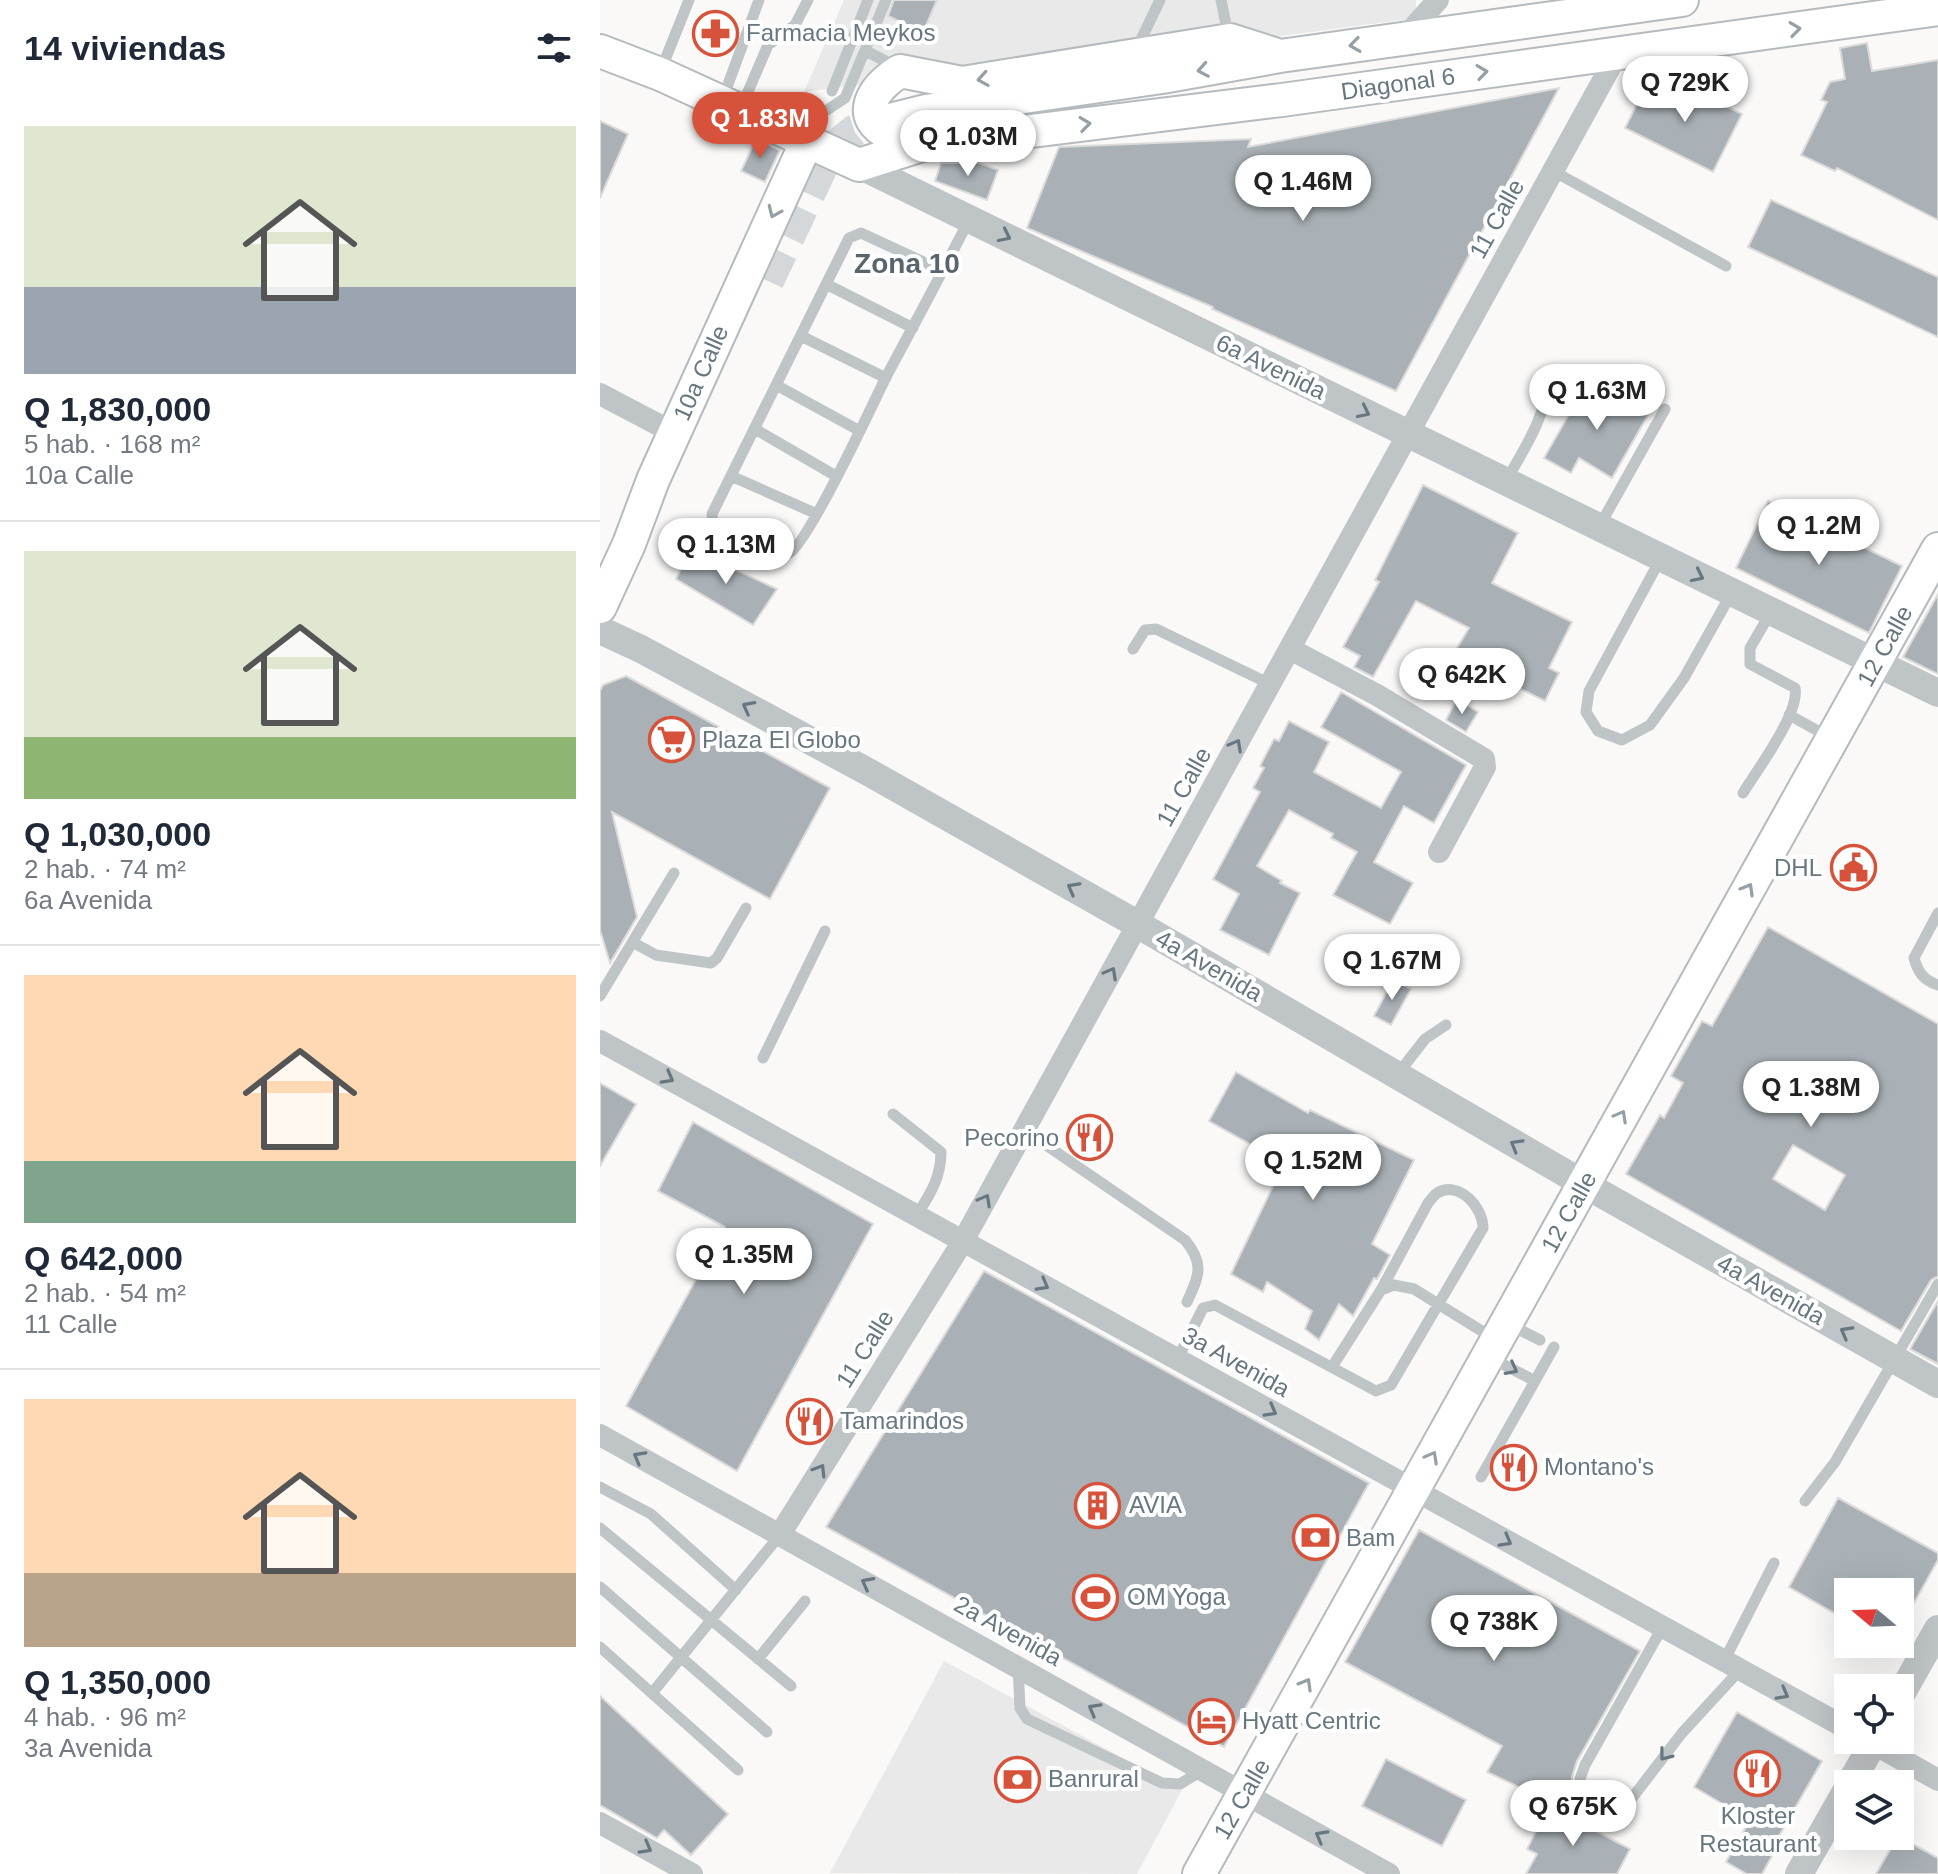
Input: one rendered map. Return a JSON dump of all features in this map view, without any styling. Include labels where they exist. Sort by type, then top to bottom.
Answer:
[{"type":"main road","name":"Diagonal 6","points":[[882,122],[926,111],[1162,77],[1280,56],[1682,0]]},
{"type":"main road","name":"Diagonal 6","points":[[859,165],[925,144],[1282,100],[1938,9]]},
{"type":"main road","points":[[925,144],[890,135],[877,127],[873,118],[871,103],[874,92],[900,71],[962,83],[1230,40],[1280,56]]},
{"type":"main road","name":"6a Avenida","points":[[600,51],[660,74],[859,165]]},
{"type":"main road","name":"10a Calle","points":[[600,607],[674,433],[807,141]]},
{"type":"main road","points":[[629,544],[671,489],[768,281]]},
{"type":"main road","name":"12 Calle","points":[[1199,1874],[1876,662],[1925,583],[1938,549]]},
{"type":"street","points":[[1404,38],[1438,0]]},
{"type":"street","name":"11 Calle","points":[[779,1536],[963,1241],[1618,53]]},
{"type":"street","name":"6a Avenida","points":[[859,165],[1938,693]]},
{"type":"street","points":[[600,394],[674,433]]},
{"type":"street","name":"4a Avenida","points":[[600,630],[870,773],[1938,1384]]},
{"type":"street","points":[[1290,649],[1377,695],[1484,759],[1485,767],[1439,852]]},
{"type":"street","name":"3a Avenida","points":[[600,1041],[1834,1721]]},
{"type":"street","name":"2a Avenida","points":[[600,1435],[1389,1874]]},
{"type":"street","points":[[1912,1674],[1938,1629]]},
{"type":"street","points":[[1894,1754],[1938,1780]]},
{"type":"street","points":[[1799,1874],[1834,1812]]},
{"type":"street","points":[[600,1823],[692,1874]]},
{"type":"lane","points":[[660,74],[689,0]]},
{"type":"lane","points":[[742,112],[759,0]]},
{"type":"lane","points":[[742,112],[768,45],[795,25],[808,0]]},
{"type":"lane","points":[[832,91],[868,0]]},
{"type":"lane","points":[[742,112],[815,118],[835,107],[845,98],[886,0]]},
{"type":"lane","points":[[1129,56],[1139,46],[1160,0]]},
{"type":"lane","points":[[1221,0],[1230,40]]},
{"type":"lane","points":[[866,51],[900,71]]},
{"type":"lane","points":[[1553,171],[1726,266]]},
{"type":"lane","points":[[943,271],[861,233],[849,238],[712,514],[713,524],[758,555],[775,557],[793,551],[817,514],[886,378],[943,271],[969,219]]},
{"type":"lane","points":[[826,284],[913,328]]},
{"type":"lane","points":[[801,336],[886,378]]},
{"type":"lane","points":[[1506,482],[1541,414],[1548,376]]},
{"type":"lane","points":[[776,385],[860,431]]},
{"type":"lane","points":[[1599,527],[1665,409]]},
{"type":"lane","points":[[755,429],[836,476]]},
{"type":"lane","points":[[731,476],[817,514]]},
{"type":"lane","points":[[1662,558],[1589,691],[1586,712],[1598,731],[1622,740],[1650,725],[1684,678],[1732,592]]},
{"type":"lane","points":[[1743,793],[1789,715],[1796,697],[1795,688],[1750,664],[1748,656],[1771,611]]},
{"type":"lane","points":[[1133,649],[1145,630],[1156,629],[1270,684]]},
{"type":"lane","points":[[1789,715],[1833,739]]},
{"type":"lane","points":[[600,996],[674,873]]},
{"type":"lane","points":[[634,943],[656,955],[711,963],[746,908]]},
{"type":"lane","points":[[1938,913],[1914,958],[1917,971],[1929,982],[1938,985]]},
{"type":"lane","points":[[763,1058],[825,931]]},
{"type":"lane","points":[[1397,1076],[1425,1039],[1446,1025]]},
{"type":"lane","points":[[893,1114],[941,1152],[941,1170],[936,1184],[917,1215]]},
{"type":"lane","points":[[1024,1130],[1185,1240],[1195,1253],[1199,1268],[1187,1302]]},
{"type":"lane","points":[[1177,1360],[1203,1308],[1215,1305],[1376,1391],[1384,1390],[1391,1385],[1483,1228],[1482,1214],[1468,1197],[1458,1192],[1437,1193],[1428,1203],[1381,1290],[1332,1367]]},
{"type":"lane","points":[[1805,1501],[1835,1462],[1938,1284]]},
{"type":"lane","points":[[1381,1290],[1394,1285],[1408,1287],[1437,1302],[1497,1340],[1535,1381]]},
{"type":"lane","points":[[1497,1340],[1540,1340]]},
{"type":"lane","points":[[1481,1477],[1554,1347]]},
{"type":"lane","points":[[600,1487],[651,1514],[736,1590]]},
{"type":"lane","points":[[600,1528],[791,1686]]},
{"type":"lane","points":[[653,1692],[779,1536]]},
{"type":"lane","points":[[1662,1628],[1580,1779],[1581,1787],[1618,1807],[1629,1802],[1732,1666],[1774,1563]]},
{"type":"lane","points":[[600,1587],[767,1732]]},
{"type":"lane","points":[[758,1659],[805,1601]]},
{"type":"lane","points":[[600,1647],[738,1770]]},
{"type":"lane","points":[[1018,1666],[1020,1708],[1027,1719],[1162,1783],[1180,1784],[1203,1770]]},
{"type":"shaded area","points":[[844,0],[1416,0],[1416,18],[1095,61],[955,73],[804,92]]},
{"type":"shaded area","points":[[944,1661],[1182,1790],[1137,1874],[830,1873]]},
{"type":"building","points":[[894,0],[937,0],[923,33],[888,16]]},
{"type":"building","points":[[1867,43],[1872,71],[1938,60],[1938,220],[1837,168],[1835,171],[1801,155],[1827,102],[1821,100],[1830,82],[1845,79],[1840,48]]},
{"type":"building","points":[[1678,83],[1742,114],[1713,172],[1625,128],[1641,96]]},
{"type":"building","points":[[1559,88],[1396,391],[1213,307],[1027,228],[1059,147],[1251,139],[1248,147]]},
{"type":"building","points":[[600,121],[628,134],[600,198]]},
{"type":"building","points":[[756,139],[780,150],[765,182],[741,171]]},
{"type":"building","points":[[941,163],[979,163],[998,170],[987,200],[935,181]]},
{"type":"building","points":[[1771,200],[1938,277],[1938,337],[1748,247]]},
{"type":"building","points":[[1588,381],[1648,415],[1612,478],[1579,458],[1571,473],[1544,458]]},
{"type":"building","points":[[1423,485],[1518,533],[1492,583],[1572,622],[1549,668],[1559,673],[1545,701],[1474,666],[1461,689],[1440,677],[1469,628],[1416,601],[1373,677],[1354,667],[1360,656],[1343,647],[1379,582],[1375,580]]},
{"type":"building","points":[[1768,501],[1902,566],[1869,633],[1736,568]]},
{"type":"building","points":[[690,549],[777,589],[753,625],[676,579]]},
{"type":"building","points":[[1938,594],[1938,674],[1903,657]]},
{"type":"building","name":"Plaza El Globo","points":[[626,676],[830,788],[770,899],[612,812],[637,917],[610,963],[600,930],[600,691],[603,685]]},
{"type":"building","points":[[1341,692],[1466,765],[1434,823],[1404,806],[1374,862],[1413,883],[1390,924],[1333,895],[1357,852],[1331,838],[1333,834],[1289,810],[1257,866],[1300,893],[1269,955],[1220,930],[1239,894],[1213,879],[1260,792],[1253,788],[1274,739],[1279,741],[1289,721],[1329,742],[1314,772],[1381,808],[1401,772],[1321,727]]},
{"type":"building","points":[[1457,699],[1478,712],[1466,732],[1446,720]]},
{"type":"building","points":[[1768,927],[1938,1024],[1938,1276],[1931,1280],[1901,1331],[1626,1174],[1660,1115],[1664,1118],[1683,1083],[1671,1076],[1702,1021],[1712,1026]],"holes":[[[1793,1145],[1845,1175],[1825,1210],[1773,1179]]]},
{"type":"building","points":[[1393,980],[1411,989],[1391,1025],[1374,1016]]},
{"type":"building","points":[[1236,1072],[1308,1113],[1310,1110],[1414,1160],[1372,1244],[1390,1255],[1353,1316],[1339,1304],[1319,1340],[1305,1329],[1312,1311],[1267,1282],[1263,1292],[1231,1274],[1284,1163],[1209,1121]]},
{"type":"building","points":[[600,1083],[636,1104],[600,1166]]},
{"type":"building","points":[[693,1122],[873,1224],[737,1471],[626,1406],[725,1227],[658,1191]]},
{"type":"building","name":"AVIA","points":[[984,1271],[1369,1483],[1224,1747],[826,1527]]},
{"type":"building","points":[[1938,1301],[1938,1364],[1910,1349]]},
{"type":"building","points":[[1838,1498],[1938,1553],[1938,1560],[1914,1603],[1914,1578],[1834,1578],[1834,1613],[1789,1587]]},
{"type":"building","points":[[1419,1530],[1640,1651],[1577,1761],[1572,1785],[1561,1807],[1487,1772],[1502,1746],[1345,1662]]},
{"type":"building","points":[[600,1696],[728,1814],[691,1855],[664,1830],[657,1838],[600,1805]]},
{"type":"building","name":"Kloster Restaurant","points":[[1737,1712],[1822,1761],[1775,1843],[1778,1845],[1762,1874],[1747,1874],[1726,1862],[1750,1820],[1694,1787]]},
{"type":"building","points":[[1386,1759],[1466,1800],[1442,1846],[1362,1806]]},
{"type":"building","points":[[1549,1806],[1630,1849],[1617,1874],[1526,1874],[1537,1854],[1527,1849]]},
{"type":"building","points":[[1914,1845],[1938,1858],[1938,1874],[1876,1874],[1890,1850],[1914,1850]]},
{"type":"tunnel","points":[[768,281],[830,150],[854,131],[882,122]]},
{"type":"place","name":"Farmacia Meykos","points":[[715,33]]},
{"type":"place","name":"Plaza El Globo","points":[[671,740]]},
{"type":"place","name":"DHL","points":[[1853,868]]},
{"type":"place","name":"Pecorino","points":[[1090,1138]]},
{"type":"place","name":"Tamarindos","points":[[809,1421]]},
{"type":"place","name":"Montano's","points":[[1513,1467]]},
{"type":"place","name":"AVIA","points":[[1098,1505]]},
{"type":"place","name":"Bam","points":[[1315,1538]]},
{"type":"place","name":"OM Yoga","points":[[1096,1597]]},
{"type":"place","name":"Hyatt Centric","points":[[1211,1721]]},
{"type":"place","name":"Kloster Restaurant","points":[[1758,1774]]},
{"type":"place","name":"Banrural","points":[[1017,1779]]},
{"type":"district","name":"Zona 10","points":[[907,263]]}]
